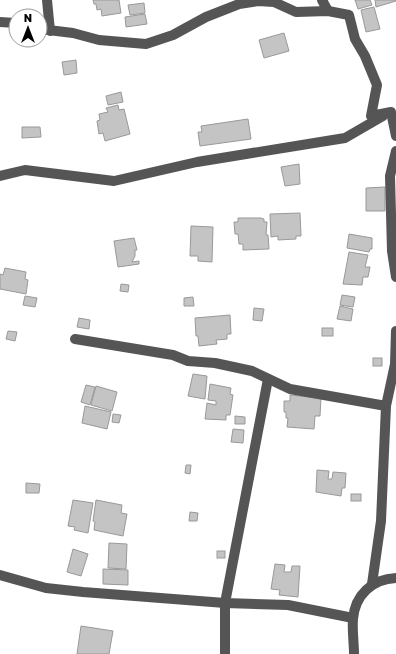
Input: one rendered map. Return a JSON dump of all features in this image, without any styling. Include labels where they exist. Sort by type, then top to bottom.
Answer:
[{"type":"street","points":[[48,30],[73,33],[99,40],[146,44],[173,35],[206,17],[239,4],[258,0],[274,2],[296,12],[328,11],[349,15],[355,38],[376,78],[377,85],[371,116],[394,111]]},
{"type":"street","points":[[322,0],[328,11]]},
{"type":"street","points":[[394,111],[396,136]]},
{"type":"street","points":[[0,176],[25,170],[114,181],[197,162],[345,138],[394,111]]},
{"type":"street","points":[[396,152],[390,176],[392,251],[396,277]]},
{"type":"street","points":[[372,584],[381,521],[386,406],[396,364],[396,330]]},
{"type":"street","points":[[75,339],[173,355],[188,361],[215,363],[252,370],[290,389],[386,406]]},
{"type":"street","points":[[225,654],[225,603],[268,379]]},
{"type":"street","points":[[0,575],[53,589],[225,603],[288,605],[320,610],[353,618]]},
{"type":"street","points":[[354,654],[353,618],[365,590],[372,584],[386,578],[396,578]]},
{"type":"building","points":[[93,0],[119,0],[121,13],[102,16],[101,9],[97,10],[96,4],[94,4]]},
{"type":"building","points":[[355,0],[370,0],[372,5],[358,9]]},
{"type":"building","points":[[375,0],[396,0],[396,1],[376,7]]},
{"type":"building","points":[[144,3],[145,13],[130,15],[128,5]]},
{"type":"building","points":[[374,7],[380,29],[366,32],[361,10]]},
{"type":"building","points":[[145,14],[147,24],[126,27],[125,17]]},
{"type":"building","points":[[284,33],[289,51],[264,58],[259,40]]},
{"type":"building","points":[[76,60],[77,73],[64,75],[62,62]]},
{"type":"building","points":[[121,92],[123,102],[108,105],[106,96]]},
{"type":"building","points":[[118,105],[119,110],[124,109],[130,134],[105,141],[103,133],[99,134],[97,121],[100,120],[99,114],[108,112],[106,108]]},
{"type":"building","points":[[248,119],[251,139],[200,146],[198,132],[202,132],[201,126]]},
{"type":"building","points":[[22,127],[40,127],[41,137],[22,138]]},
{"type":"building","points":[[299,164],[300,184],[285,186],[281,167]]},
{"type":"building","points":[[385,187],[385,211],[366,211],[366,188]]},
{"type":"building","points":[[300,213],[301,236],[296,236],[296,239],[278,240],[278,236],[271,237],[270,214]]},
{"type":"building","points":[[238,218],[261,218],[264,219],[264,222],[267,222],[266,235],[268,235],[269,249],[243,250],[243,244],[239,244],[238,234],[235,234],[234,222],[238,222]]},
{"type":"building","points":[[191,226],[213,227],[212,262],[198,261],[198,256],[190,256]]},
{"type":"building","points":[[349,234],[372,238],[372,249],[370,249],[369,252],[347,248]]},
{"type":"building","points":[[134,238],[137,250],[135,250],[135,256],[132,262],[139,261],[139,264],[118,267],[114,241]]},
{"type":"building","points":[[349,252],[368,255],[365,267],[370,267],[368,277],[363,277],[362,285],[343,284]]},
{"type":"building","points":[[5,268],[26,272],[25,279],[28,280],[26,294],[0,289],[0,274],[3,275]]},
{"type":"building","points":[[121,284],[129,285],[128,292],[120,291]]},
{"type":"building","points":[[342,295],[355,297],[353,307],[340,305]]},
{"type":"building","points":[[25,296],[37,298],[35,307],[23,305]]},
{"type":"building","points":[[193,297],[194,306],[184,306],[184,298]]},
{"type":"building","points":[[340,306],[353,309],[351,321],[337,319]]},
{"type":"building","points":[[254,308],[264,309],[262,321],[253,320]]},
{"type":"building","points":[[230,315],[231,334],[227,334],[227,339],[216,340],[217,344],[199,346],[198,336],[196,336],[195,318]]},
{"type":"building","points":[[79,318],[90,320],[89,329],[77,327]]},
{"type":"building","points":[[322,328],[333,328],[333,336],[322,336]]},
{"type":"building","points":[[8,331],[17,332],[15,341],[6,339]]},
{"type":"building","points":[[373,358],[382,358],[382,366],[373,366]]},
{"type":"building","points":[[193,374],[207,376],[205,399],[188,396]]},
{"type":"building","points":[[210,384],[231,388],[230,394],[233,395],[230,415],[226,415],[226,420],[205,419],[207,403],[216,405],[216,401],[208,400]]},
{"type":"building","points":[[86,385],[95,387],[90,405],[81,402]]},
{"type":"building","points":[[96,386],[117,392],[112,411],[91,405]]},
{"type":"building","points":[[290,395],[321,398],[320,416],[315,416],[314,429],[287,427],[288,418],[286,418],[286,412],[284,412],[284,401],[290,401]]},
{"type":"building","points":[[85,406],[111,412],[107,429],[82,423]]},
{"type":"building","points":[[113,414],[121,415],[119,423],[112,422]]},
{"type":"building","points":[[235,416],[245,417],[245,424],[235,424]]},
{"type":"building","points":[[233,429],[244,430],[243,443],[231,442]]},
{"type":"building","points":[[186,465],[191,465],[190,474],[185,473]]},
{"type":"building","points":[[317,470],[329,471],[328,479],[332,479],[333,472],[346,473],[345,488],[342,488],[341,496],[316,492]]},
{"type":"building","points":[[26,483],[40,484],[39,493],[26,493]]},
{"type":"building","points":[[351,494],[361,494],[361,501],[351,501]]},
{"type":"building","points":[[73,500],[93,503],[88,533],[74,530],[75,527],[68,526]]},
{"type":"building","points":[[96,500],[122,505],[121,513],[127,514],[123,536],[94,530],[95,522],[93,521]]},
{"type":"building","points":[[190,512],[198,513],[197,521],[189,521]]},
{"type":"building","points":[[109,543],[127,544],[126,569],[108,568]]},
{"type":"building","points":[[73,549],[88,554],[81,576],[67,572]]},
{"type":"building","points":[[217,551],[225,551],[225,558],[217,558]]},
{"type":"building","points":[[275,564],[285,565],[284,572],[291,572],[292,566],[300,566],[298,597],[279,595],[280,590],[271,589]]},
{"type":"building","points":[[103,569],[128,570],[128,585],[103,584]]},
{"type":"building","points":[[81,626],[113,631],[109,654],[77,654]]}]
